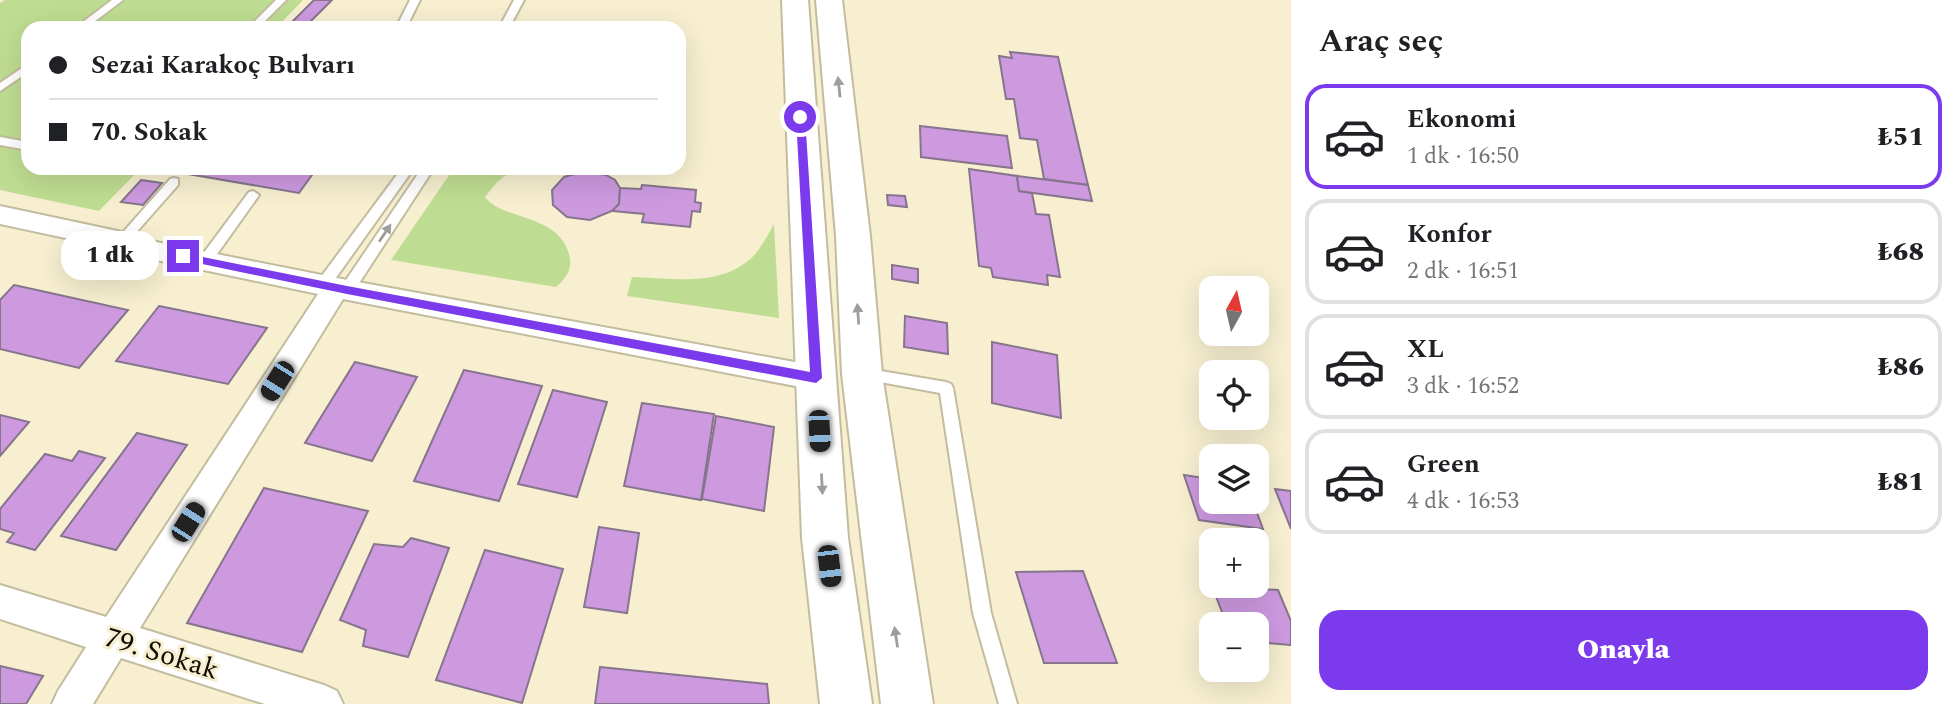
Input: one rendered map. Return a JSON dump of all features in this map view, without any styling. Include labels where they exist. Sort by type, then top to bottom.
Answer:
[{"type":"street","points":[[795,0],[825,538],[846,704]]},
{"type":"street","points":[[829,0],[853,236],[862,374],[907,704]]},
{"type":"street","points":[[0,215],[122,241],[137,247],[335,287],[816,378]]},
{"type":"street","points":[[71,704],[335,287]]},
{"type":"street","name":"79. Sokak","points":[[0,602],[324,704]]},
{"type":"lane","points":[[90,21],[118,0]]},
{"type":"lane","points":[[260,21],[281,0]]},
{"type":"lane","points":[[404,21],[415,0]]},
{"type":"lane","points":[[508,21],[519,0]]},
{"type":"lane","points":[[0,88],[21,72]]},
{"type":"lane","points":[[0,141],[21,145]]},
{"type":"lane","points":[[335,287],[404,175]]},
{"type":"lane","points":[[335,287],[423,175]]},
{"type":"lane","points":[[122,241],[174,181]]},
{"type":"lane","points":[[205,261],[253,195]]},
{"type":"lane","points":[[862,374],[946,388],[982,613],[1008,704]]},
{"type":"green space","points":[[5,0],[303,0],[283,21],[21,21],[21,175],[134,175],[99,211],[0,190],[0,3]]},
{"type":"green space","points":[[449,175],[506,175],[485,197],[503,210],[542,224],[553,231],[563,241],[570,264],[566,276],[556,287],[391,260]]},
{"type":"green space","points":[[774,224],[779,318],[627,296],[632,277],[708,278],[736,269],[757,252]]},
{"type":"building","points":[[314,0],[332,0],[311,21],[293,21]]},
{"type":"building","points":[[1010,52],[1058,57],[1088,185],[1044,179],[1037,140],[1020,138],[1014,99],[1006,99],[999,56],[1012,58]]},
{"type":"building","points":[[920,126],[1007,136],[1012,168],[921,157]]},
{"type":"building","points":[[969,169],[1017,176],[1019,191],[1032,193],[1036,214],[1049,215],[1060,277],[1047,275],[1048,285],[993,277],[991,268],[979,266]]},
{"type":"building","points":[[194,175],[312,175],[299,193]]},
{"type":"building","points":[[606,175],[615,180],[620,188],[619,204],[612,211],[590,220],[567,217],[553,205],[552,190],[564,177]]},
{"type":"building","points":[[1017,176],[1088,185],[1092,201],[1019,191]]},
{"type":"building","points":[[141,180],[162,183],[143,205],[121,202]]},
{"type":"building","points":[[642,185],[696,190],[695,202],[701,203],[700,212],[692,211],[690,227],[642,222],[644,214],[612,211],[619,204],[620,188],[641,189]]},
{"type":"building","points":[[887,195],[905,196],[907,207],[888,205]]},
{"type":"building","points":[[892,265],[918,269],[918,283],[892,279]]},
{"type":"building","points":[[14,285],[128,310],[79,368],[0,349],[0,300]]},
{"type":"building","points":[[159,306],[267,328],[228,384],[116,361]]},
{"type":"building","points":[[905,316],[947,323],[948,354],[904,347]]},
{"type":"building","points":[[992,342],[1057,355],[1061,418],[992,403]]},
{"type":"building","points":[[355,362],[417,377],[372,461],[305,443]]},
{"type":"building","points":[[464,370],[542,386],[499,501],[414,481]]},
{"type":"building","points":[[553,390],[607,402],[577,497],[518,484]]},
{"type":"building","points":[[642,403],[714,414],[701,500],[624,486]]},
{"type":"building","points":[[0,415],[29,422],[0,456]]},
{"type":"building","points":[[716,416],[774,427],[764,511],[702,499]]},
{"type":"building","points":[[137,433],[187,445],[116,550],[61,536]]},
{"type":"building","points":[[79,451],[105,458],[35,550],[7,542],[14,533],[0,529],[0,509],[45,454],[72,461]]},
{"type":"building","points":[[1184,475],[1199,477],[1199,514],[1257,514],[1263,528],[1256,528],[1199,520]]},
{"type":"building","points":[[264,488],[368,511],[302,652],[187,623]]},
{"type":"building","points":[[1275,489],[1291,491],[1291,529]]},
{"type":"building","points":[[599,527],[639,533],[627,613],[584,607]]},
{"type":"building","points":[[411,538],[449,548],[408,657],[363,646],[366,630],[340,620],[374,544],[403,547]]},
{"type":"building","points":[[485,550],[563,569],[522,703],[436,680]]},
{"type":"building","points":[[1083,571],[1117,663],[1044,663],[1016,572]]},
{"type":"building","points":[[1269,589],[1278,590],[1291,621],[1291,645],[1269,643],[1269,612],[1222,612],[1217,598],[1269,598]]},
{"type":"building","points":[[0,666],[43,676],[26,704],[0,704]]},
{"type":"building","points":[[600,667],[767,684],[769,704],[595,704]]},
{"type":"route","points":[[183,256],[347,290],[816,378],[800,117]]}]
